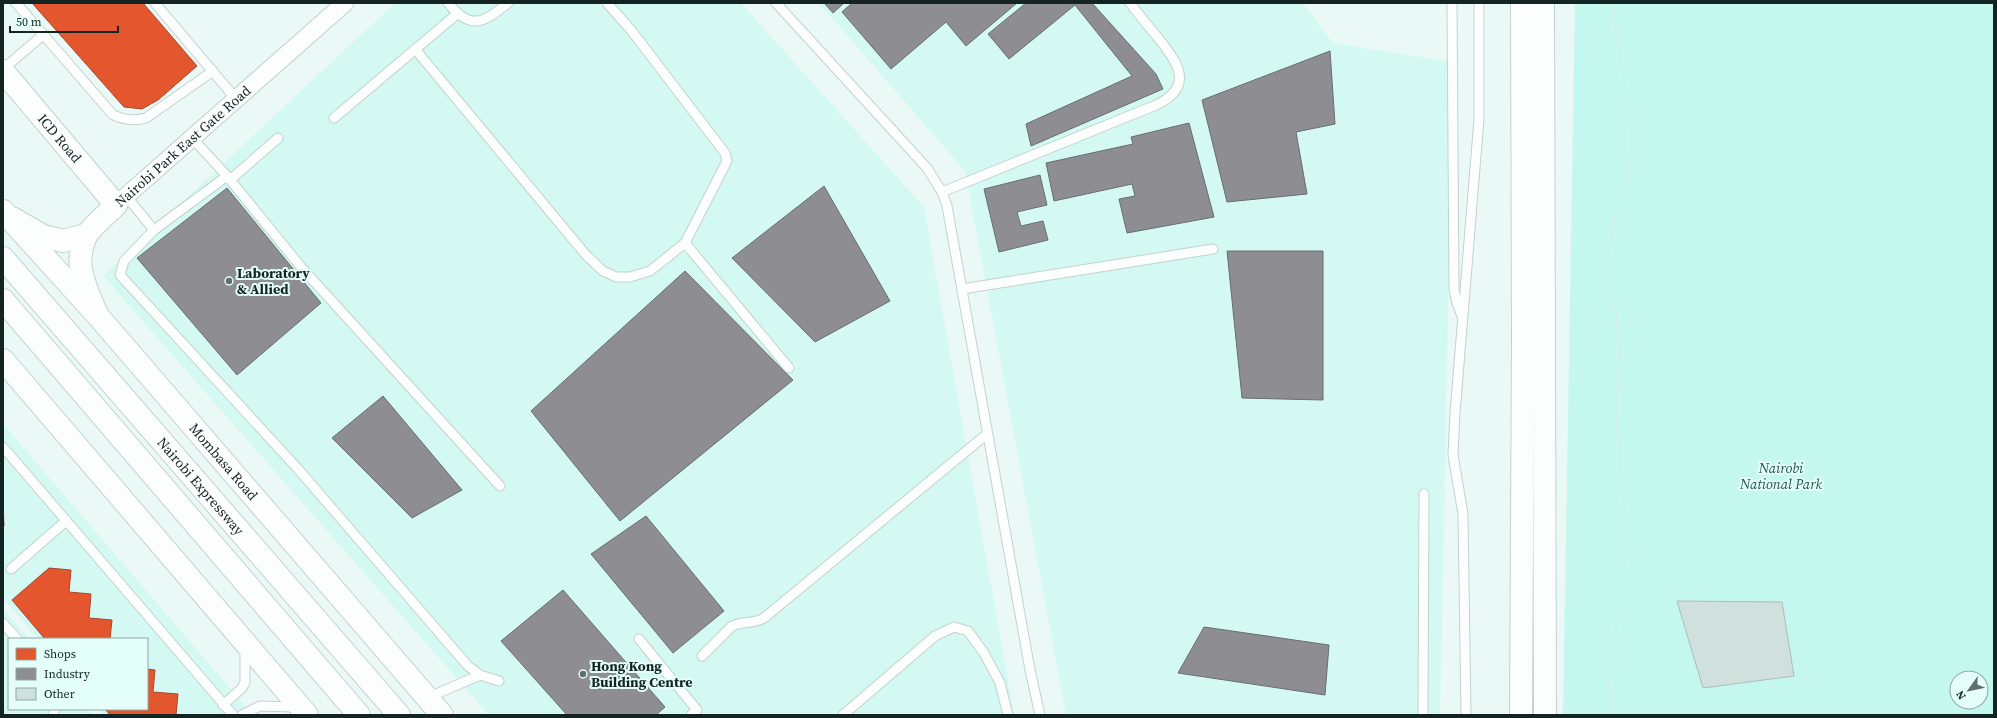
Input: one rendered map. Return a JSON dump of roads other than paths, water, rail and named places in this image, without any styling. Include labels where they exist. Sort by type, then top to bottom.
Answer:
[{"type":"main road","points":[[1521,715],[1524,340],[1522,3]]},
{"type":"main road","points":[[1543,3],[1545,715]]},
{"type":"main road","name":"ICD Road","points":[[3,70],[121,201]]},
{"type":"main road","name":"Nairobi Park East Gate Road","points":[[98,316],[82,280],[79,261],[86,235],[121,201]]},
{"type":"main road","points":[[4,212],[43,236],[63,241],[86,235]]},
{"type":"main road","name":"Mombasa Road","points":[[4,212],[98,316],[442,715]]},
{"type":"main road","name":"Nairobi Expressway","points":[[3,258],[399,715]]},
{"type":"main road","name":"Nairobi Expressway","points":[[3,300],[359,715]]},
{"type":"main road","points":[[3,360],[303,711]]},
{"type":"street","name":"Nairobi Park East Gate Road","points":[[121,201],[345,3]]},
{"type":"lane","points":[[16,3],[113,115],[120,119],[138,120],[146,118],[213,71]]},
{"type":"lane","points":[[155,3],[236,99]]},
{"type":"lane","points":[[448,3],[457,14],[465,19],[479,22],[490,18],[508,3]]},
{"type":"lane","points":[[415,49],[586,255],[603,270],[616,277],[630,278],[650,271],[685,243],[727,161],[725,152],[631,30],[607,3]]},
{"type":"lane","points":[[776,3],[927,168],[942,192],[947,206],[1030,670],[1040,715]]},
{"type":"lane","points":[[942,192],[1156,105],[1166,100],[1176,91],[1179,83],[1180,70],[1174,59],[1130,3]]},
{"type":"lane","points":[[1452,3],[1454,290],[1462,318]]},
{"type":"lane","points":[[1466,715],[1463,514],[1453,455],[1462,318],[1479,119],[1479,3]]},
{"type":"lane","points":[[334,118],[457,14]]},
{"type":"lane","points":[[3,70],[43,35]]},
{"type":"lane","points":[[192,138],[228,178],[301,267],[500,486]]},
{"type":"lane","points":[[278,138],[228,178],[154,230],[124,261],[120,275],[298,469],[468,666],[480,675],[499,681]]},
{"type":"lane","points":[[121,201],[154,230]]},
{"type":"lane","points":[[685,243],[789,368]]},
{"type":"lane","points":[[962,289],[1213,249]]},
{"type":"lane","points":[[702,656],[732,626],[738,623],[759,622],[987,434]]},
{"type":"lane","points":[[3,447],[232,715]]},
{"type":"lane","points":[[1422,715],[1424,494]]},
{"type":"lane","points":[[11,569],[66,521]]},
{"type":"lane","points":[[3,623],[16,638]]},
{"type":"lane","points":[[843,715],[935,636],[954,627],[968,631],[984,653],[1000,683],[1008,715]]},
{"type":"lane","points":[[639,639],[696,713]]},
{"type":"lane","points":[[223,705],[242,688],[245,682],[246,644]]},
{"type":"lane","points":[[427,698],[480,675]]},
{"type":"lane","points":[[242,715],[260,706],[303,711]]},
{"type":"place","name":"Laboratory & Allied","points":[[229,281]]},
{"type":"place","name":"Hong Kong Building Centre","points":[[583,674]]},
{"type":"park label","name":"Nairobi National Park","points":[[1781,476]]}]
